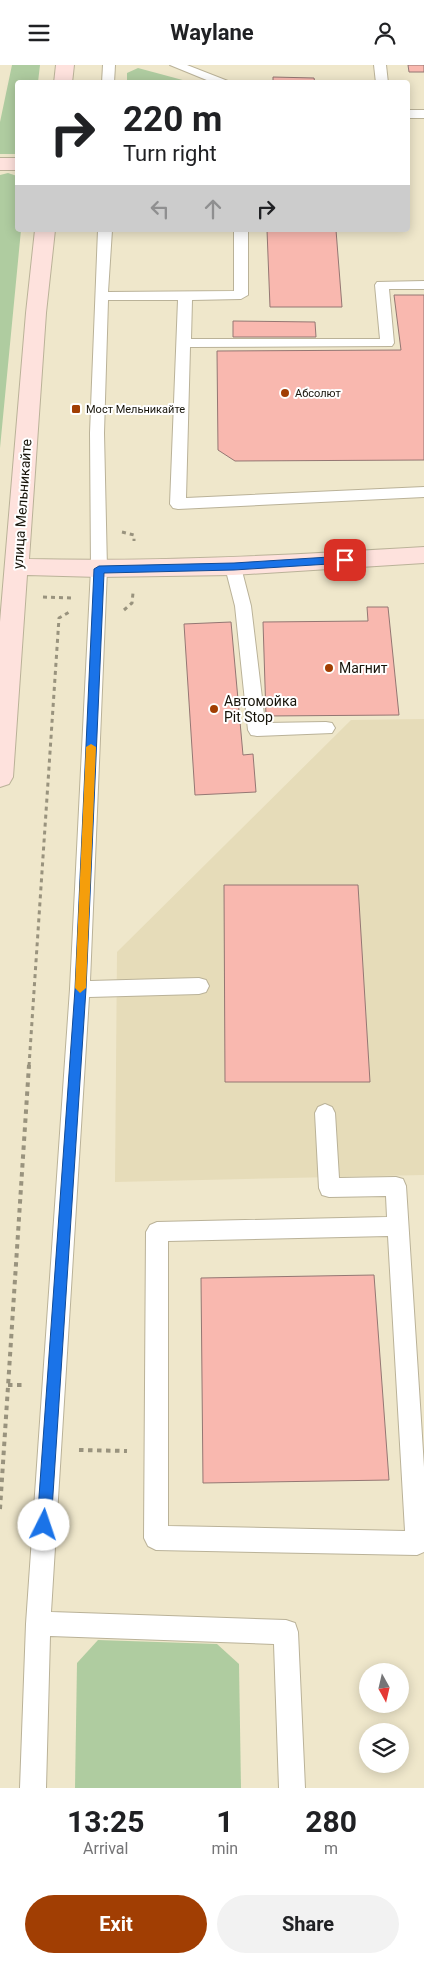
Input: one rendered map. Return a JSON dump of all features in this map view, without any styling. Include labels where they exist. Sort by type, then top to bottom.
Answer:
[{"type":"main road","points":[[63,80],[65,65]]},
{"type":"main road","points":[[0,164],[15,164]]},
{"type":"main road","points":[[31,232],[40,266]]},
{"type":"main road","name":"улица Мельникайте","points":[[0,777],[18,567],[40,266],[45,232]]},
{"type":"main road","points":[[18,567],[99,569],[234,567],[424,555]]},
{"type":"lane","points":[[108,80],[109,65]]},
{"type":"lane","points":[[176,65],[218,80]]},
{"type":"lane","points":[[380,65],[382,80]]},
{"type":"lane","points":[[410,114],[424,114]]},
{"type":"lane","points":[[33,1788],[38,1624],[80,989],[99,569],[97,433],[100,296],[105,232]]},
{"type":"lane","points":[[100,296],[241,295],[241,232]]},
{"type":"lane","points":[[182,343],[387,343],[382,285],[424,285]]},
{"type":"lane","points":[[184,295],[178,503],[424,492]]},
{"type":"lane","points":[[234,567],[242,605],[257,730],[326,728]]},
{"type":"lane","points":[[80,989],[199,986]]},
{"type":"lane","points":[[325,1113],[329,1188],[396,1186],[417,1543],[156,1538],[157,1232],[398,1226]]},
{"type":"lane","points":[[38,1624],[286,1632],[292,1788]]},
{"type":"path","points":[[15,597],[72,597],[78,607]]},
{"type":"path","points":[[0,1509],[59,618],[78,607],[132,603]]},
{"type":"path","points":[[76,1450],[106,1452],[156,1449]]},
{"type":"shaded area","points":[[424,719],[424,1175],[115,1182],[117,952],[351,720]]},
{"type":"green space","points":[[12,65],[40,65],[38,80],[15,80],[15,154],[0,154],[0,122]]},
{"type":"green space","points":[[138,68],[183,80],[127,80],[127,73]]},
{"type":"green space","points":[[8,173],[15,175],[15,232],[21,232],[0,448],[0,175]]},
{"type":"green space","points":[[98,1640],[217,1644],[239,1664],[241,1788],[75,1788],[77,1663]]},
{"type":"building","points":[[408,65],[424,65],[424,72],[409,72]]},
{"type":"building","points":[[273,77],[314,78],[314,80],[273,80]]},
{"type":"building","points":[[267,232],[336,232],[342,307],[270,307]]},
{"type":"building","points":[[394,295],[424,295],[424,460],[235,461],[218,450],[217,351],[401,350]]},
{"type":"building","points":[[233,321],[315,322],[316,337],[233,337]]},
{"type":"building","name":"Магнит","points":[[367,607],[388,607],[399,715],[266,716],[263,622],[368,621]]},
{"type":"building","name":"Автомойка Pit Stop","points":[[231,622],[243,755],[253,754],[256,792],[195,795],[184,624]]},
{"type":"building","points":[[224,885],[358,885],[370,1082],[225,1082]]},
{"type":"building","points":[[374,1275],[389,1480],[203,1483],[201,1278]]},
{"type":"slow traffic","points":[[80,988],[91,747]]},
{"type":"place","name":"Абсолют","points":[[285,393]]},
{"type":"place","name":"Мост Мельникайте","points":[[76,409]]},
{"type":"place","name":"Магнит","points":[[329,668]]},
{"type":"place","name":"Автомойка Pit Stop","points":[[214,709]]},
{"type":"route","points":[[44,1525],[80,989],[99,569],[234,567],[345,560]]}]
